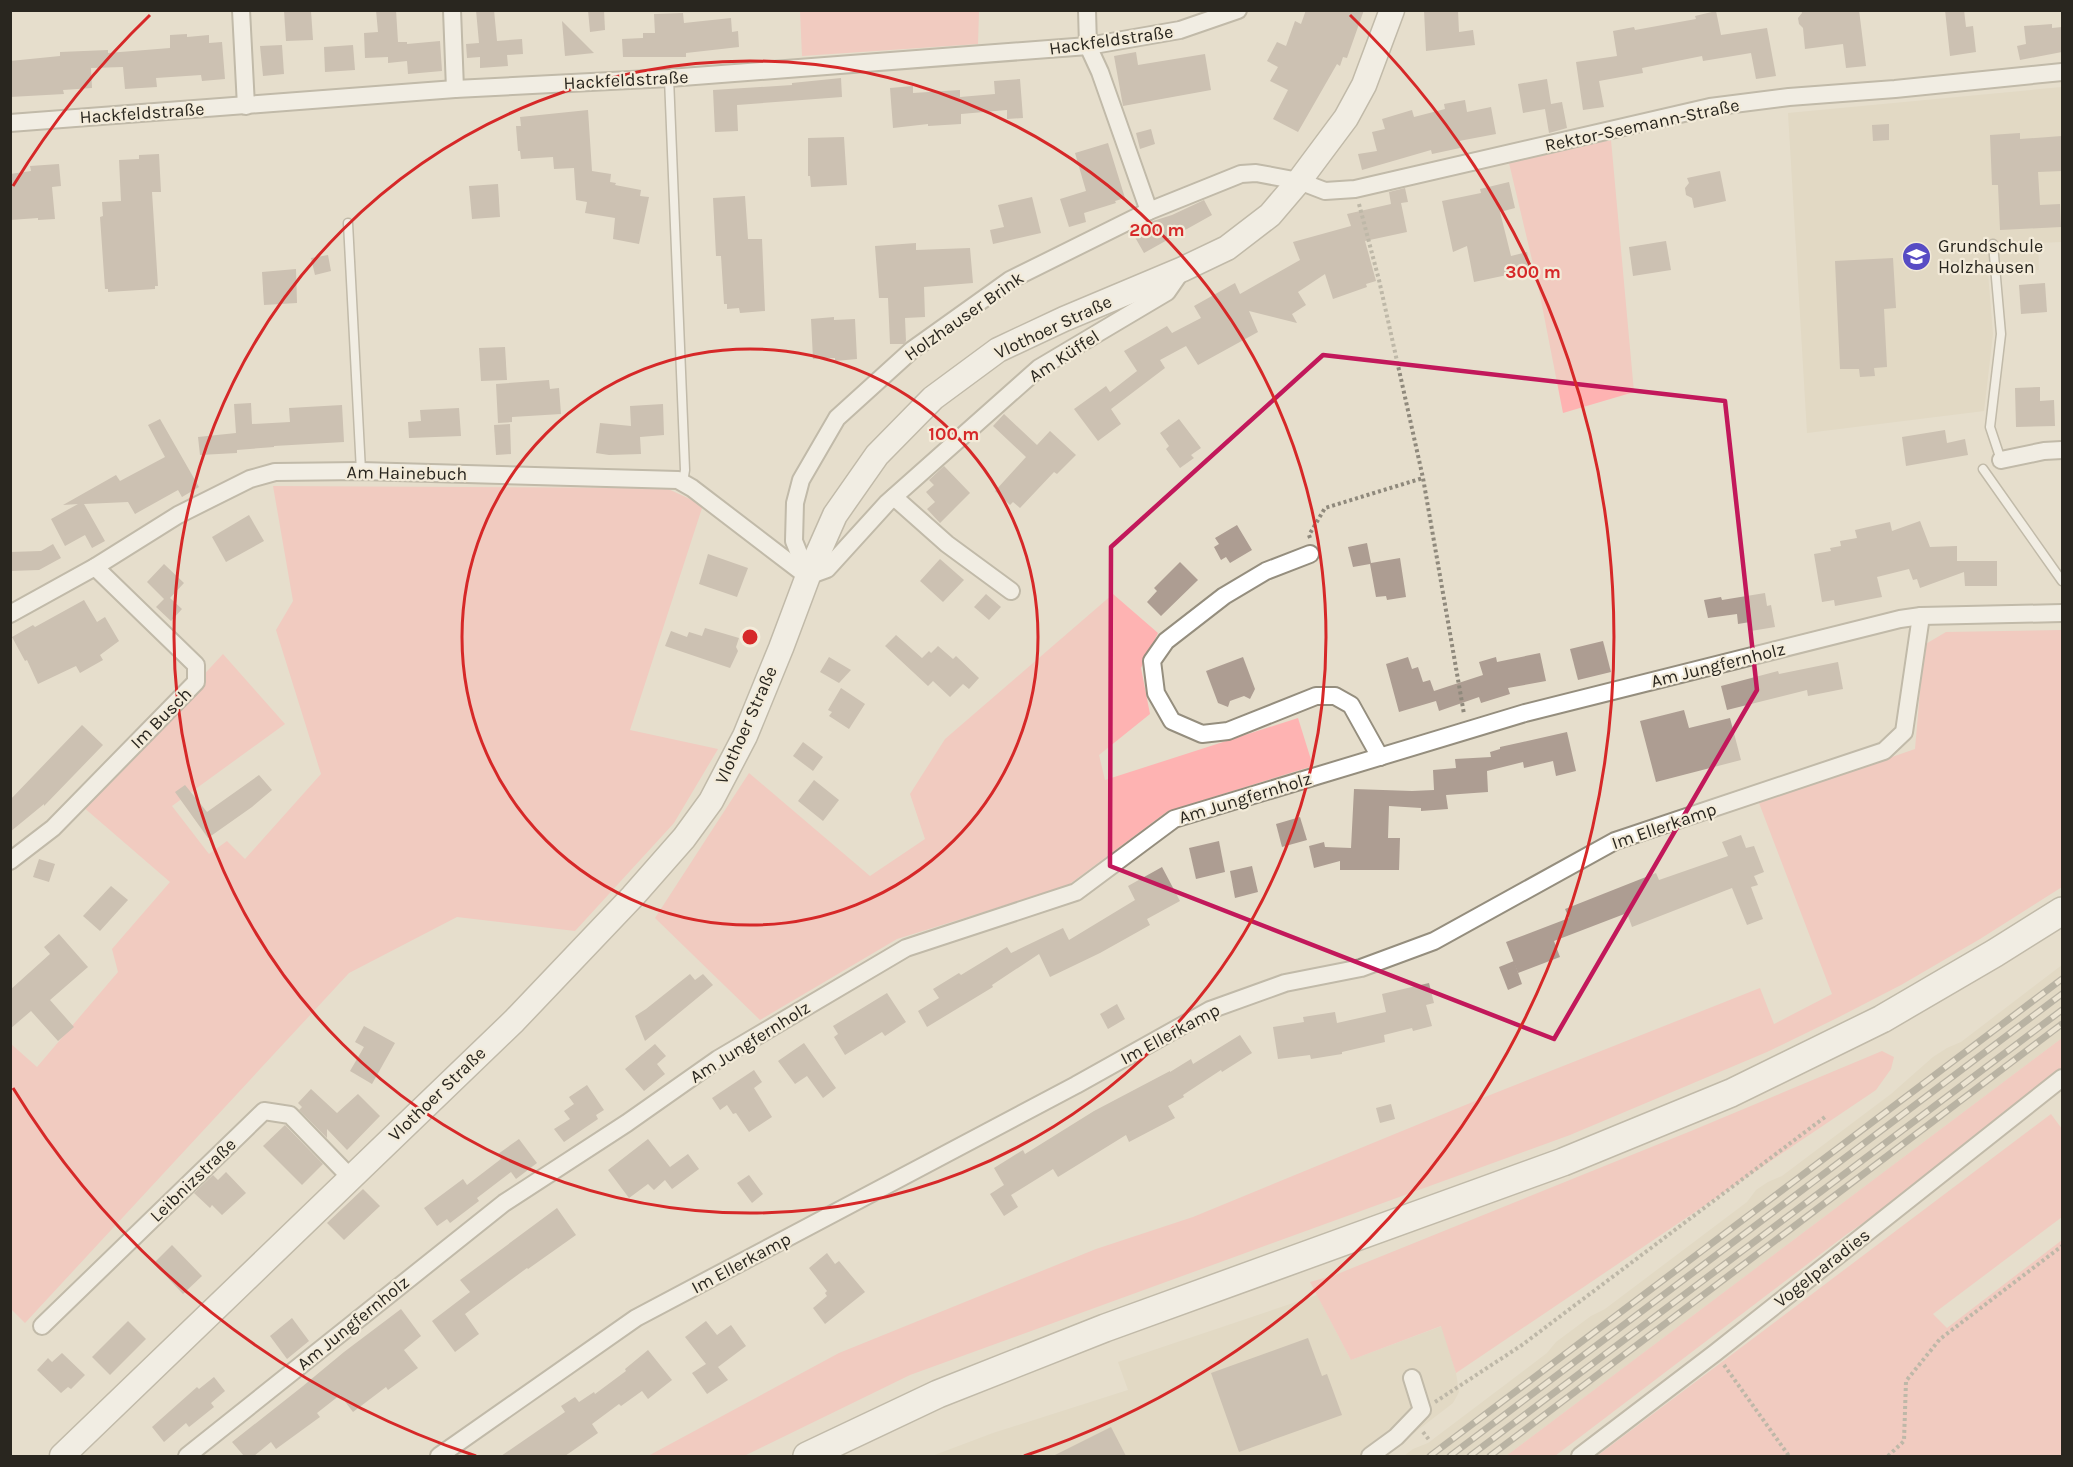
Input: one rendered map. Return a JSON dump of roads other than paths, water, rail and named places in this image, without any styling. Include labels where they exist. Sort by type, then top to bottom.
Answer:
[{"type":"main road","points":[[807,1456],[938,1394],[1105,1328],[1563,1162],[1731,1093],[1882,1019],[2062,911]]},
{"type":"street","points":[[241,10],[246,106]]},
{"type":"street","points":[[452,10],[455,89]]},
{"type":"street","points":[[1088,10],[1088,46],[1100,72],[1149,211]]},
{"type":"street","name":"Hackfeldstraße","points":[[10,123],[455,89],[669,78],[1088,46],[1180,30],[1238,10]]},
{"type":"street","name":"Vlothoer Straße","points":[[62,1456],[514,1021],[633,896],[684,838],[711,801],[745,736],[807,576],[835,515],[877,455],[933,398],[998,350],[1227,248],[1270,215],[1299,181],[1346,118],[1364,85],[1392,10]]},
{"type":"street","name":"Rektor-Seemann-Straße","points":[[1299,181],[1324,191],[1355,189],[1710,106],[2062,72]]},
{"type":"street","name":"Holzhauser Brink","points":[[807,576],[794,541],[795,503],[801,480],[837,418],[912,350],[1010,280],[1149,211],[1241,174],[1256,173],[1299,181]]},
{"type":"street","name":"Am Küffel","points":[[807,576],[827,569],[894,497],[1040,368],[1167,292],[1183,269]]},
{"type":"street","points":[[2001,460],[2044,451],[2062,450]]},
{"type":"street","name":"Am Hainebuch","points":[[10,614],[95,567],[178,515],[250,479],[275,472],[361,471],[662,479],[683,482]]},
{"type":"street","points":[[683,482],[807,576]]},
{"type":"street","points":[[894,497],[947,544],[1011,591]]},
{"type":"street","points":[[1310,554],[1266,571],[1232,591],[1166,641],[1152,661],[1156,693],[1172,721],[1202,734],[1227,731],[1316,696],[1335,696],[1351,705],[1380,757]]},
{"type":"street","name":"Im Busch","points":[[10,861],[53,828],[196,682],[196,666],[95,567]]},
{"type":"street","name":"Am Jungfernholz","points":[[187,1456],[504,1203],[627,1123],[728,1053],[906,948],[1076,892],[1174,819],[1525,713],[1900,619],[1921,616],[2062,613]]},
{"type":"street","name":"Im Ellerkamp","points":[[439,1456],[636,1318],[1076,1085],[1210,1010],[1285,983],[1361,968],[1402,954],[1434,941],[1615,841],[1884,751],[1904,732],[1921,616]]},
{"type":"street","name":"Vogelparadies","points":[[1580,1456],[1715,1353],[2062,1078]]},
{"type":"street","name":"Leibnizstraße","points":[[42,1326],[264,1111],[290,1115],[350,1177]]},
{"type":"street","points":[[1370,1456],[1396,1437],[1422,1410],[1412,1378]]},
{"type":"lane","points":[[669,78],[685,470],[683,482]]},
{"type":"lane","points":[[348,224],[361,471]]},
{"type":"lane","points":[[1993,244],[2001,334],[1990,427],[2001,460]]},
{"type":"lane","points":[[1983,469],[2062,581]]},
{"type":"railway","points":[[1430,1456],[2062,979]]},
{"type":"railway","points":[[1450,1456],[2062,994]]},
{"type":"railway","points":[[1470,1456],[2062,1010]]},
{"type":"railway","points":[[1490,1456],[2062,1024]]},
{"type":"place","name":"Grundschule Holzhausen","points":[[1917,256]]}]
